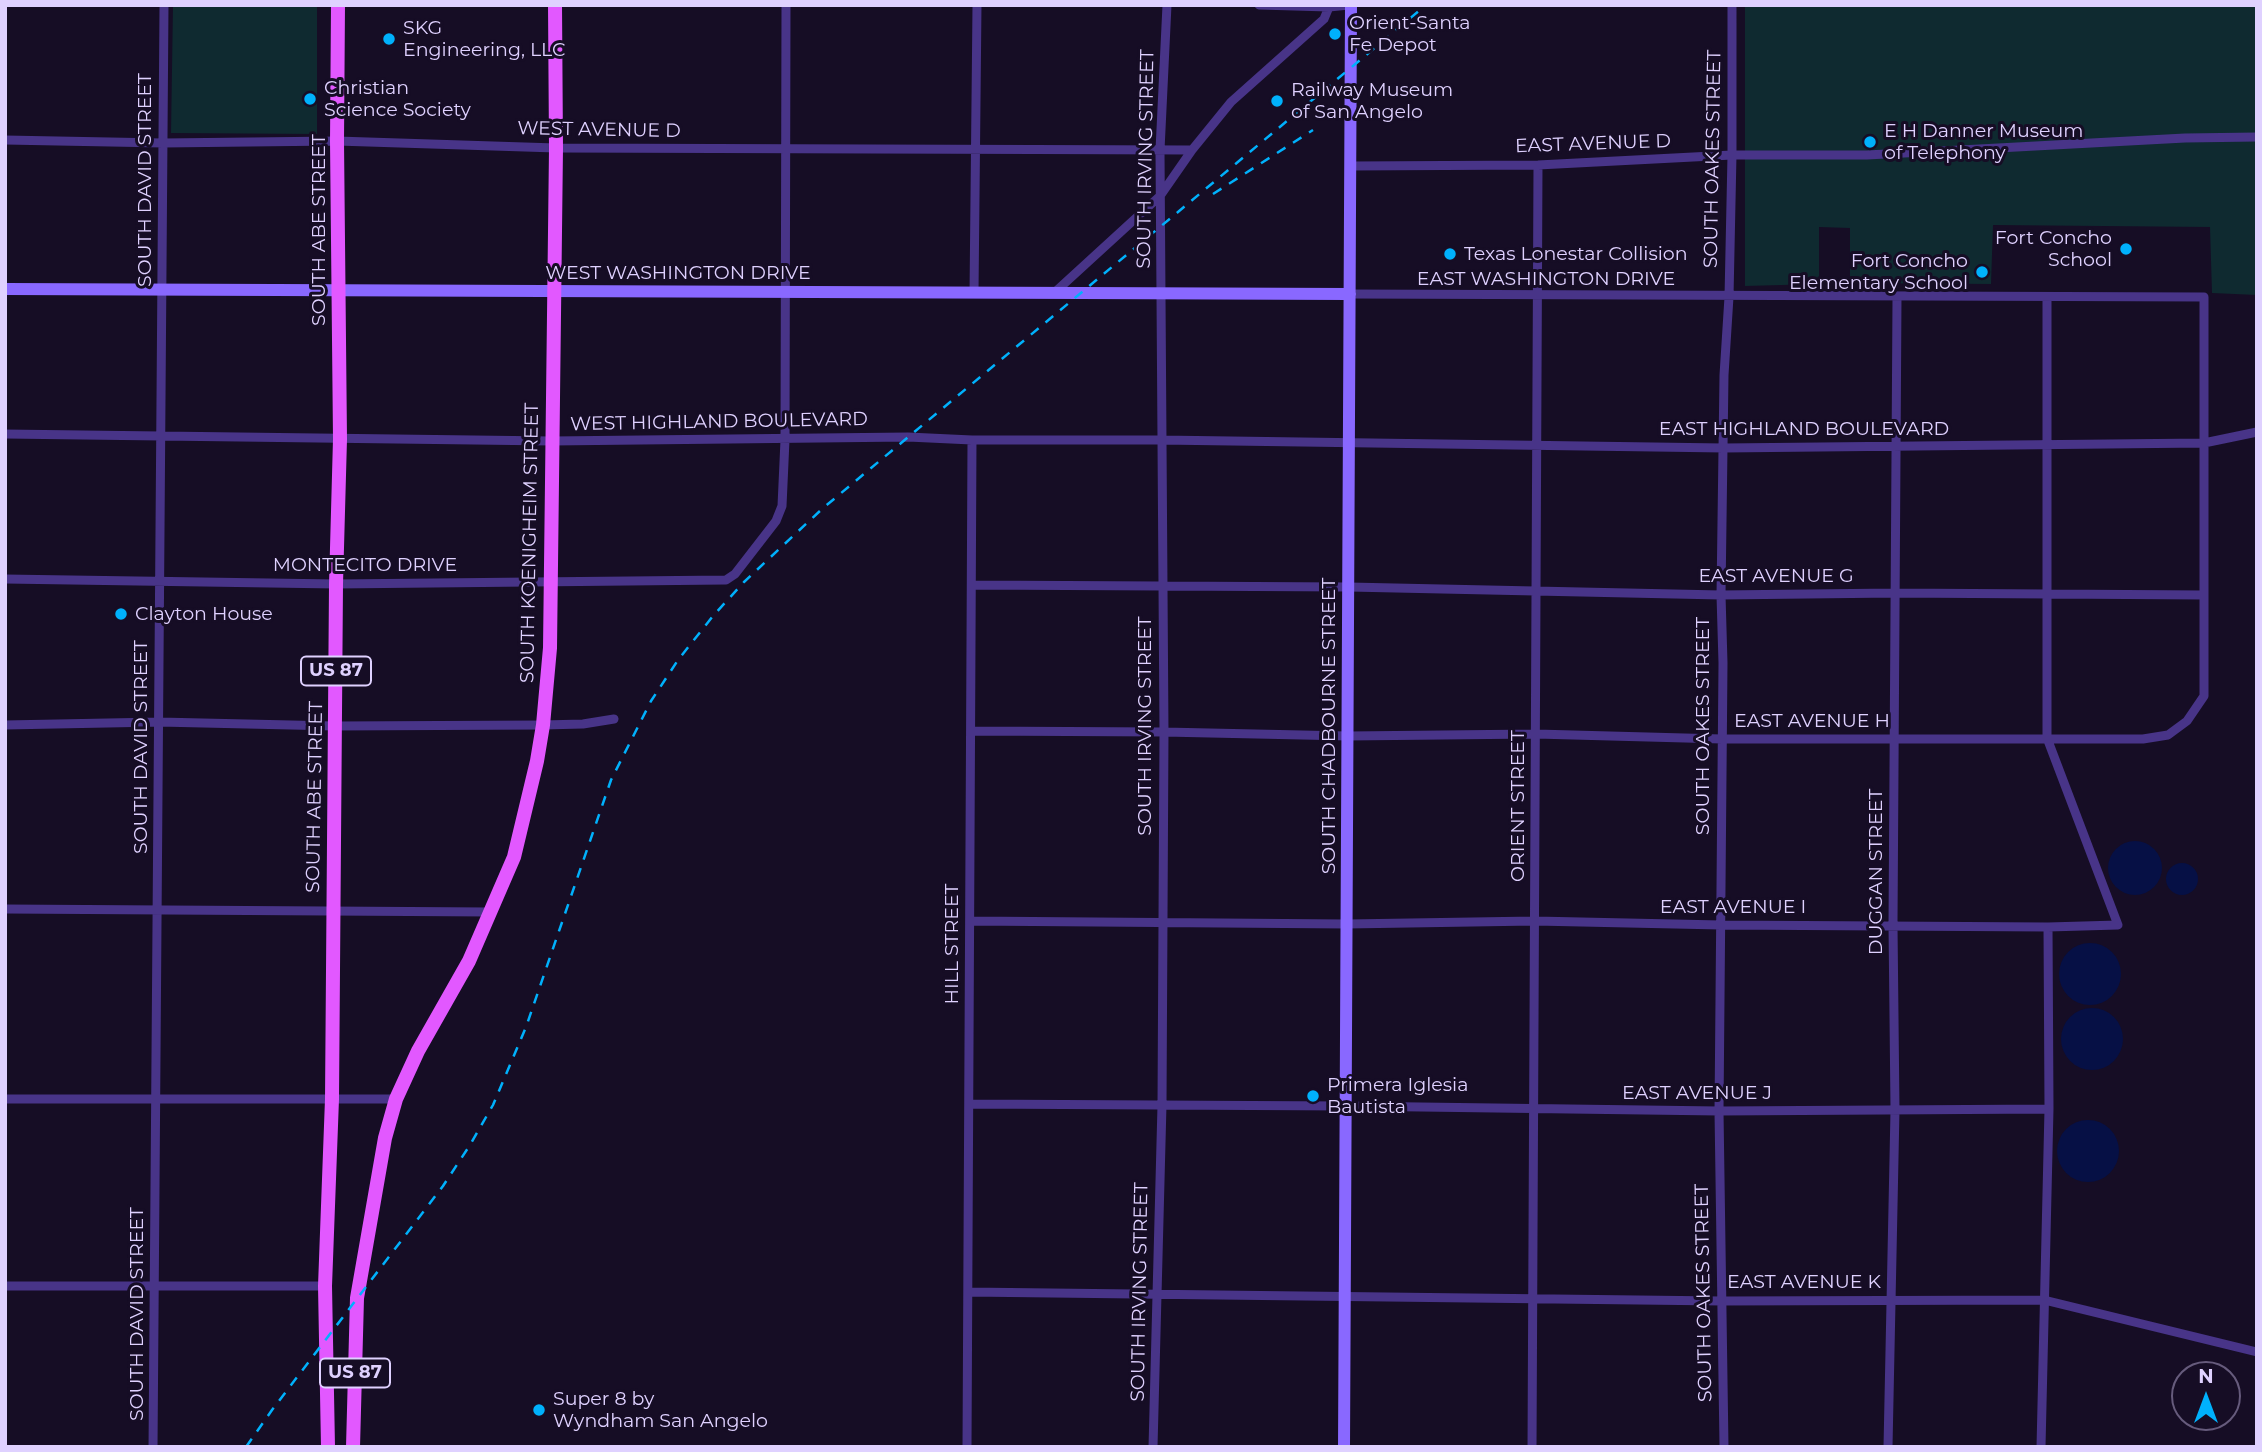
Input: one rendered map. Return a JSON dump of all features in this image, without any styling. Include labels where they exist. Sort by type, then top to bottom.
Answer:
[{"type":"main road","name":"SOUTH ABE STREET","points":[[328,1447],[325,1286],[332,1099],[336,584],[340,439],[338,5]]},
{"type":"main road","name":"SOUTH KOENIGHEIM STREET","points":[[354,1447],[357,1298],[376,1182],[396,1099],[424,1038],[469,961],[514,857],[543,725],[550,648],[556,148],[555,5]]},
{"type":"main road","name":"SOUTH CHADBOURNE STREET","points":[[1344,1447],[1350,5]]},
{"type":"main road","name":"WEST WASHINGTON DRIVE","points":[[5,289],[1350,294]]},
{"type":"street","name":"SOUTH DAVID STREET","points":[[153,1447],[164,5]]},
{"type":"street","points":[[785,440],[786,5]]},
{"type":"street","points":[[974,293],[976,5]]},
{"type":"street","name":"SOUTH IRVING STREET","points":[[1153,1447],[1162,1105],[1164,732],[1160,150],[1167,5]]},
{"type":"street","points":[[1259,5],[1350,5]]},
{"type":"street","name":"SOUTH OAKES STREET","points":[[1724,1447],[1719,1111],[1721,595],[1724,375],[1729,297],[1732,155],[1732,5]]},
{"type":"street","points":[[1054,293],[1160,195],[1231,102],[1324,19],[1329,7]]},
{"type":"street","name":"EAST AVENUE D","points":[[1351,166],[1538,165],[1732,155],[1867,155],[2185,138],[2257,137]]},
{"type":"street","name":"WEST AVENUE D","points":[[5,140],[163,143],[337,141],[556,148],[1192,150]]},
{"type":"street","name":"ORIENT STREET","points":[[1532,1447],[1538,165]]},
{"type":"street","name":"EAST WASHINGTON DRIVE","points":[[1350,294],[1538,297],[2204,297],[2204,443]]},
{"type":"street","points":[[2047,297],[2047,738]]},
{"type":"street","name":"DUGGAN STREET","points":[[1888,1447],[1895,1110],[1893,925],[1897,298]]},
{"type":"street","name":"EAST HIGHLAND BOULEVARD","points":[[1350,444],[1724,448],[2047,446],[2204,443],[2257,432]]},
{"type":"street","name":"WEST HIGHLAND BOULEVARD","points":[[5,434],[552,441],[908,437],[1350,444]]},
{"type":"street","name":"MONTECITO DRIVE","points":[[5,579],[336,584],[726,580],[735,574],[776,521],[782,506],[785,440]]},
{"type":"street","name":"HILL STREET","points":[[967,1447],[972,440]]},
{"type":"street","points":[[2204,443],[2204,595]]},
{"type":"street","name":"EAST AVENUE G","points":[[972,585],[1349,587],[1721,595],[2204,595]]},
{"type":"street","name":"EAST AVENUE H","points":[[971,731],[1348,736],[1536,734],[1722,739],[2143,739],[2168,735],[2187,721],[2204,696],[2204,595]]},
{"type":"street","points":[[5,725],[159,722],[335,726],[543,725],[583,724],[614,719]]},
{"type":"street","name":"EAST AVENUE I","points":[[970,921],[1535,921],[2048,927],[2119,925],[2047,738]]},
{"type":"street","points":[[5,909],[490,912]]},
{"type":"street","points":[[2041,1447],[2049,1109],[2048,927]]},
{"type":"street","points":[[5,1099],[396,1099]]},
{"type":"street","name":"EAST AVENUE J","points":[[969,1104],[1719,1111],[2049,1109]]},
{"type":"street","points":[[5,1286],[325,1286]]},
{"type":"street","name":"EAST AVENUE K","points":[[968,1292],[1722,1301],[2044,1300],[2257,1352]]},
{"type":"green space","points":[[173,5],[317,5],[317,134],[171,133]]},
{"type":"green space","points":[[1745,5],[2257,5],[2257,295],[2212,293],[2210,227],[1993,225],[1991,284],[1850,283],[1850,228],[1819,227],[1819,284],[1745,286]]},
{"type":"shaded area","points":[[2135,841],[2154,849],[2162,868],[2154,887],[2135,895],[2116,887],[2108,868],[2116,849]]},
{"type":"shaded area","points":[[2182,863],[2194,867],[2198,879],[2194,891],[2182,895],[2170,891],[2166,879],[2170,867]]},
{"type":"shaded area","points":[[2084,943],[2096,943],[2112,952],[2119,962],[2119,986],[2112,996],[2096,1005],[2084,1005],[2073,1000],[2064,991],[2059,980],[2059,968],[2064,957],[2073,948]]},
{"type":"shaded area","points":[[2086,1008],[2098,1008],[2114,1017],[2121,1027],[2121,1051],[2114,1061],[2098,1070],[2086,1070],[2075,1065],[2066,1056],[2061,1045],[2061,1033],[2066,1022],[2075,1013]]},
{"type":"shaded area","points":[[2082,1120],[2094,1120],[2110,1129],[2117,1139],[2117,1163],[2110,1173],[2094,1182],[2082,1182],[2071,1177],[2062,1168],[2057,1157],[2057,1145],[2062,1134],[2071,1125]]},
{"type":"railway","points":[[246,1447],[443,1186],[493,1105],[526,1027],[611,780],[651,701],[678,660],[713,616],[744,582],[822,509],[1426,5]]},
{"type":"railway","points":[[1213,194],[1313,130]]},
{"type":"place","name":"Orient-Santa Fe Depot","points":[[1335,34]]},
{"type":"place","name":"SKG Engineering, LLC","points":[[389,39]]},
{"type":"place","name":"Christian Science Society","points":[[310,99]]},
{"type":"place","name":"Railway Museum of San Angelo","points":[[1277,101]]},
{"type":"place","name":"E H Danner Museum of Telephony","points":[[1870,142]]},
{"type":"place","name":"Fort Concho School","points":[[2126,249]]},
{"type":"place","name":"Texas Lonestar Collision","points":[[1450,254]]},
{"type":"place","name":"Fort Concho Elementary School","points":[[1982,272]]},
{"type":"place","name":"Clayton House","points":[[121,614]]},
{"type":"place","name":"Primera Iglesia Bautista","points":[[1313,1096]]},
{"type":"place","name":"Super 8 by Wyndham San Angelo","points":[[539,1410]]}]
